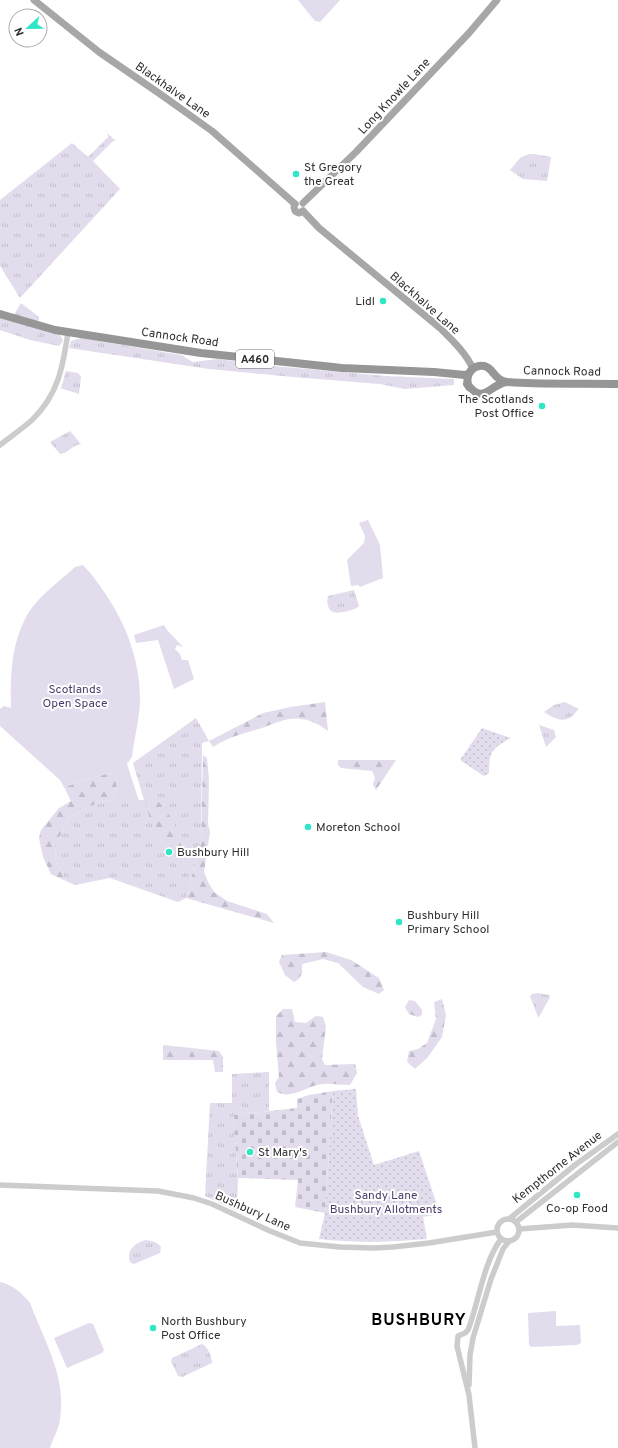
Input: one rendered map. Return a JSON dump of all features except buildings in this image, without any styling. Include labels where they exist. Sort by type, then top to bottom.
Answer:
[{"type":"highway","name":"Cannock Road","points":[[0,314],[68,332],[183,351],[342,368],[434,372],[465,375],[471,371]]},
{"type":"highway","points":[[469,387],[467,379],[471,371],[480,366],[487,367],[492,370],[495,382],[493,388]]},
{"type":"highway","points":[[456,374],[476,393],[481,394],[488,392],[506,382]]},
{"type":"highway","points":[[494,376],[506,382]]},
{"type":"highway","name":"Cannock Road","points":[[506,382],[547,384],[618,384]]},
{"type":"main road","name":"Long Knowle Lane","points":[[303,203],[356,152],[468,33],[496,0]]},
{"type":"main road","name":"Blackhalve Lane","points":[[38,1],[99,52],[212,131],[295,204]]},
{"type":"main road","points":[[298,202],[303,203],[305,207],[303,211],[300,213],[296,212],[294,207],[295,204],[298,202]]},
{"type":"main road","name":"Blackhalve Lane","points":[[303,211],[324,232],[440,328],[465,356],[471,371]]},
{"type":"street","points":[[0,444],[31,421],[48,401],[59,379],[68,332]]},
{"type":"street","name":"Kempthorne Avenue","points":[[509,1219],[575,1166],[618,1134]]},
{"type":"street","name":"Kempthorne Avenue","points":[[516,1222],[618,1142]]},
{"type":"street","name":"Bushbury Lane","points":[[0,1185],[158,1191],[212,1204],[270,1231],[300,1242],[340,1247],[374,1248],[429,1243],[497,1232]]},
{"type":"street","points":[[469,1395],[470,1355],[473,1338],[491,1279],[503,1248],[509,1241],[516,1238],[519,1229],[516,1222],[509,1219],[502,1220],[497,1227],[497,1232],[501,1239],[509,1241]]},
{"type":"street","points":[[519,1229],[572,1225],[591,1225],[618,1228]]},
{"type":"street","points":[[475,1448],[469,1395],[457,1342],[458,1336],[465,1333],[470,1324],[484,1277],[496,1246],[501,1239]]},
{"type":"street","points":[[465,1333],[473,1338]]},
{"type":"green space","points":[[298,0],[340,0],[320,22],[315,21]]},
{"type":"green space","points":[[107,133],[116,141],[113,141],[93,161],[120,189],[20,298],[0,266],[0,200],[72,143],[88,157],[108,137]]},
{"type":"green space","points":[[529,154],[551,157],[547,181],[523,179],[510,170],[520,158]]},
{"type":"green space","points":[[21,303],[39,317],[39,320],[36,322],[14,315]]},
{"type":"green space","points":[[0,318],[60,335],[63,340],[59,346],[30,340],[0,330]]},
{"type":"green space","points":[[81,338],[181,355],[193,362],[218,359],[262,365],[386,376],[454,379],[454,385],[405,389],[380,384],[209,369],[69,348],[71,341]]},
{"type":"green space","points":[[66,371],[78,373],[81,377],[79,394],[61,388]]},
{"type":"green space","points":[[70,431],[81,444],[63,454],[60,454],[50,442]]},
{"type":"green space","points":[[368,520],[380,545],[383,578],[360,587],[358,585],[351,586],[347,560],[364,543],[365,536],[359,523]]},
{"type":"green space","name":"Scotlands Open Space","points":[[83,565],[91,573],[118,614],[130,641],[134,655],[139,684],[140,706],[132,757],[127,764],[139,801],[112,800],[117,787],[115,774],[109,773],[64,787],[60,780],[0,726],[0,709],[4,706],[11,708],[12,661],[17,639],[26,617],[30,610],[49,590],[75,567]]},
{"type":"green space","points":[[354,590],[359,606],[355,609],[339,613],[335,613],[329,609],[327,601],[328,596]]},
{"type":"green space","points":[[164,625],[183,647],[177,645],[175,649],[180,654],[182,660],[188,660],[194,679],[174,689],[158,640],[136,643],[134,635]]},
{"type":"green space","points":[[325,702],[328,731],[308,720],[292,719],[238,735],[213,747],[209,741],[263,713]]},
{"type":"green space","points":[[565,702],[579,709],[569,718],[561,720],[544,712],[554,705]]},
{"type":"green space","points":[[196,718],[209,741],[202,743],[201,842],[186,898],[178,902],[110,878],[75,885],[66,881],[56,862],[55,846],[69,817],[93,805],[112,800],[144,800],[133,763]]},
{"type":"green space","points":[[539,725],[554,730],[556,737],[546,747]]},
{"type":"green space","points":[[482,728],[511,738],[493,751],[490,760],[489,773],[484,776],[460,760]]},
{"type":"green space","points":[[203,755],[207,758],[209,780],[208,824],[210,832],[204,872],[208,882],[214,892],[227,901],[267,914],[274,923],[186,898],[201,842]]},
{"type":"green space","points":[[338,760],[396,760],[376,790],[373,785],[375,778],[372,771],[341,768],[338,765]]},
{"type":"green space","points":[[109,773],[115,774],[117,787],[112,800],[93,805],[69,817],[55,846],[56,862],[66,881],[51,874],[43,857],[39,838],[41,830],[59,808],[71,801],[64,787]]},
{"type":"green space","points":[[186,786],[189,786],[192,789],[194,799],[191,803],[183,807],[178,807],[177,805],[180,790]]},
{"type":"green space","points":[[152,796],[171,817],[179,835],[182,854],[181,863],[162,845],[150,820],[145,800]]},
{"type":"green space","points":[[326,952],[351,960],[379,978],[384,990],[379,994],[363,987],[338,963],[323,959],[302,964],[301,975],[299,979],[294,982],[285,975],[279,962],[282,955]]},
{"type":"green space","points":[[538,993],[549,995],[550,997],[539,1017],[530,996]]},
{"type":"green space","points":[[442,999],[446,1015],[442,1037],[428,1057],[415,1069],[407,1062],[409,1051],[418,1049],[427,1043],[436,1019],[434,1002]]},
{"type":"green space","points":[[409,1000],[415,1001],[422,1010],[422,1015],[418,1017],[409,1014],[405,1007]]},
{"type":"green space","points":[[283,1009],[292,1009],[295,1022],[306,1023],[316,1016],[323,1017],[326,1026],[322,1059],[325,1065],[355,1064],[357,1073],[350,1085],[322,1084],[294,1094],[283,1094],[277,1092],[275,1083],[279,1077],[276,1043],[276,1016]]},
{"type":"green space","points":[[163,1045],[219,1051],[223,1057],[223,1072],[215,1072],[213,1060],[163,1060]]},
{"type":"green space","points":[[269,1072],[269,1111],[233,1115],[238,1178],[237,1211],[205,1196],[210,1103],[232,1103],[232,1074]]},
{"type":"green space","name":"Sandy Lane Bushbury Allotments","points":[[356,1089],[358,1116],[374,1165],[419,1151],[440,1214],[423,1217],[427,1239],[373,1242],[319,1239],[325,1213],[333,1091]]},
{"type":"green space","points":[[333,1091],[325,1213],[295,1207],[298,1180],[238,1178],[233,1115],[297,1108],[297,1099],[309,1095]]},
{"type":"green space","points":[[146,1240],[159,1245],[161,1247],[160,1253],[134,1264],[130,1262],[129,1254],[132,1248],[138,1243]]},
{"type":"green space","points":[[0,1282],[17,1290],[30,1303],[53,1360],[60,1389],[61,1404],[60,1419],[50,1448],[0,1448]]},
{"type":"green space","points":[[556,1311],[556,1326],[580,1325],[581,1343],[577,1345],[531,1347],[529,1345],[528,1313]]},
{"type":"green space","points":[[89,1323],[93,1324],[104,1350],[102,1353],[67,1368],[54,1338]]},
{"type":"green space","points":[[202,1344],[209,1352],[212,1363],[182,1377],[178,1376],[171,1361],[172,1358]]},
{"type":"place","name":"St Gregory the Great","points":[[296,174]]},
{"type":"place","name":"Lidl","points":[[383,301]]},
{"type":"place","name":"The Scotlands Post Office","points":[[542,406]]},
{"type":"place","name":"Moreton School","points":[[308,827]]},
{"type":"place","name":"Bushbury Hill","points":[[169,852]]},
{"type":"place","name":"Bushbury Hill Primary School","points":[[399,922]]},
{"type":"place","name":"St Mary's","points":[[250,1152]]},
{"type":"place","name":"Co-op Food","points":[[577,1195]]},
{"type":"place","name":"North Bushbury Post Office","points":[[153,1328]]},
{"type":"district","name":"BUSHBURY","points":[[419,1319]]}]
